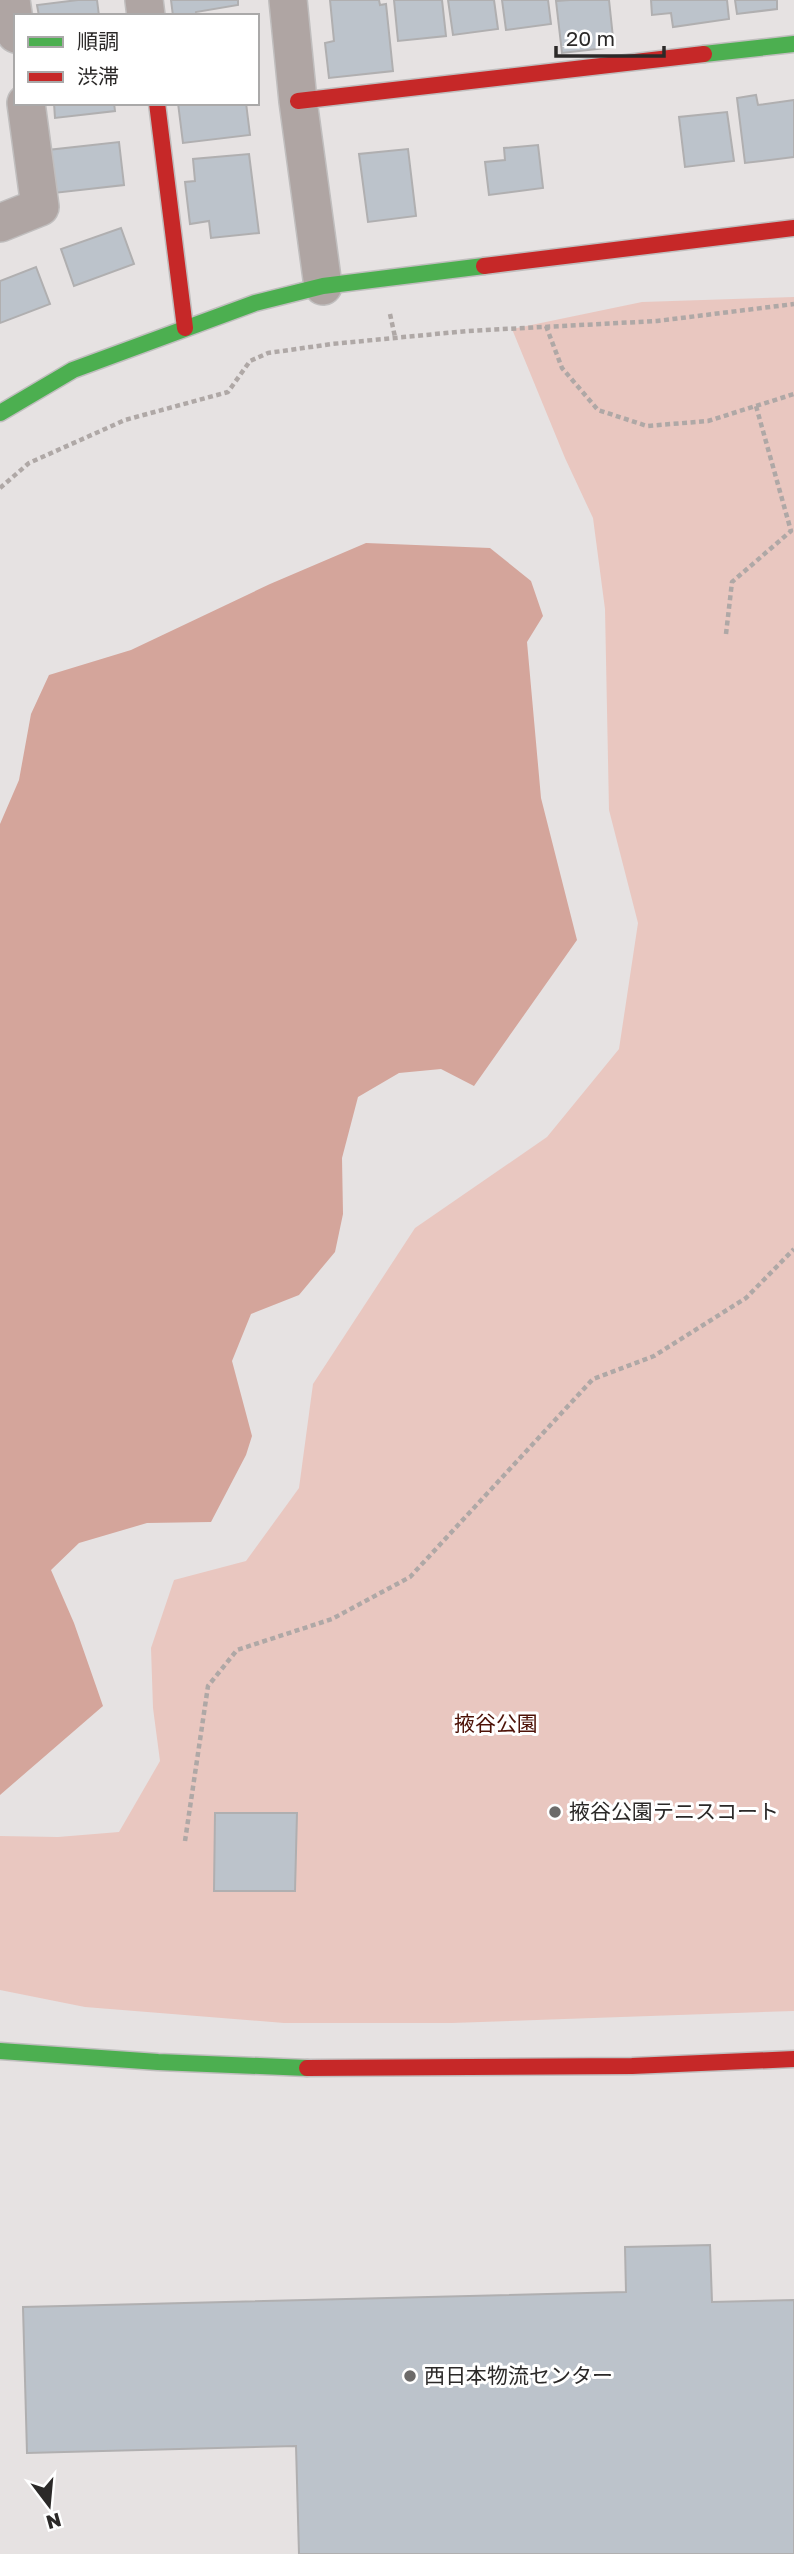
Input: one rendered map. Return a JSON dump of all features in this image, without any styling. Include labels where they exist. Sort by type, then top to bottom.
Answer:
[{"type":"street","points":[[11,0],[14,20]]},
{"type":"street","points":[[288,0],[298,101],[323,286]]},
{"type":"street","points":[[298,101],[794,44]]},
{"type":"street","points":[[0,223],[40,207],[26,105]]},
{"type":"street","points":[[157,105],[185,328]]},
{"type":"street","points":[[0,413],[73,370],[255,303],[323,286],[794,228]]},
{"type":"street","points":[[0,2051],[288,2068],[632,2066],[794,2059]]},
{"type":"path","points":[[0,488],[29,463],[125,421],[228,392],[250,361],[268,353],[395,338],[546,326],[657,321],[794,303]]},
{"type":"path","points":[[546,326],[562,368],[598,410],[647,426],[708,421],[794,394]]},
{"type":"path","points":[[726,635],[732,582],[793,530],[756,406]]},
{"type":"path","points":[[185,1841],[208,1686],[237,1650],[332,1619],[410,1577],[593,1379],[654,1356],[746,1298],[794,1249]]},
{"type":"green space","name":"掖谷公園","points":[[794,297],[794,2011],[452,2023],[284,2023],[85,2007],[0,1990],[0,1836],[58,1837],[119,1832],[160,1761],[153,1708],[151,1648],[174,1580],[246,1561],[299,1488],[313,1384],[415,1228],[547,1137],[619,1049],[638,923],[609,810],[605,609],[593,518],[565,458],[512,329],[642,302]]},
{"type":"shaded area","points":[[366,543],[490,548],[531,581],[543,616],[527,642],[541,798],[577,940],[474,1086],[441,1069],[399,1073],[358,1097],[342,1158],[343,1214],[335,1252],[299,1295],[251,1314],[232,1361],[252,1436],[246,1455],[211,1522],[147,1523],[79,1543],[51,1570],[74,1623],[103,1706],[0,1795],[0,824],[19,780],[31,714],[49,675],[131,650],[270,584]]},
{"type":"building","points":[[97,0],[99,14],[39,14],[37,5]]},
{"type":"building","points":[[171,0],[238,0],[238,5],[196,14],[173,14]]},
{"type":"building","points":[[330,0],[379,0],[380,5],[386,4],[393,71],[329,78],[325,43],[334,41]]},
{"type":"building","points":[[394,0],[442,0],[446,36],[398,41]]},
{"type":"building","points":[[448,0],[494,0],[498,29],[453,35]]},
{"type":"building","points":[[502,0],[548,0],[551,24],[506,30]]},
{"type":"building","points":[[609,0],[614,47],[562,53],[556,1]]},
{"type":"building","points":[[651,0],[727,0],[729,19],[673,27],[671,13],[652,15]]},
{"type":"building","points":[[735,0],[777,0],[777,9],[737,14]]},
{"type":"building","points":[[756,95],[758,105],[794,100],[794,157],[745,163],[737,98]]},
{"type":"building","points":[[54,105],[114,105],[115,111],[55,118]]},
{"type":"building","points":[[178,105],[246,105],[250,135],[183,143]]},
{"type":"building","points":[[727,112],[734,161],[685,167],[679,117]]},
{"type":"building","points":[[119,142],[124,185],[54,193],[48,150]]},
{"type":"building","points":[[538,145],[543,188],[489,195],[485,162],[505,160],[504,148]]},
{"type":"building","points":[[408,149],[416,216],[368,222],[359,154]]},
{"type":"building","points":[[249,154],[259,233],[211,238],[209,221],[190,224],[185,182],[195,181],[193,159]]},
{"type":"building","points":[[121,228],[134,264],[74,286],[61,249]]},
{"type":"building","points":[[36,267],[50,304],[0,323],[0,281]]},
{"type":"building","points":[[215,1813],[297,1813],[295,1891],[214,1891]]},
{"type":"building","name":"西日本物流センター","points":[[710,2245],[712,2302],[794,2300],[794,2554],[299,2554],[296,2446],[27,2453],[23,2307],[626,2292],[625,2247]]},
{"type":"traffic: fast","points":[[704,54],[794,44]]},
{"type":"traffic: fast","points":[[0,413],[73,370],[255,303],[323,286],[484,266]]},
{"type":"traffic: fast","points":[[0,2051],[158,2062],[307,2068]]},
{"type":"traffic: jam","points":[[298,101],[704,54]]},
{"type":"traffic: jam","points":[[157,105],[185,328]]},
{"type":"traffic: jam","points":[[484,266],[794,228]]},
{"type":"traffic: jam","points":[[307,2068],[632,2066],[794,2059]]},
{"type":"place","name":"掖谷公園テニスコート","points":[[555,1812]]},
{"type":"place","name":"西日本物流センター","points":[[410,2376]]}]
